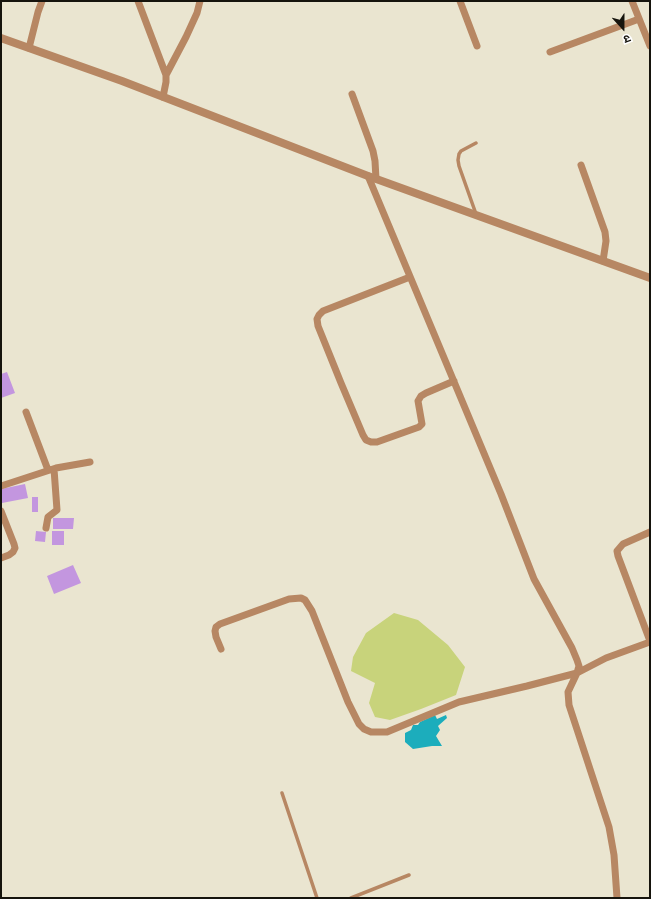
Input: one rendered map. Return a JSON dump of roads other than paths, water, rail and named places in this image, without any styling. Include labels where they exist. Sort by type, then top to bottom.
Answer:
[{"type":"street","points":[[29,48],[42,1]]},
{"type":"street","points":[[138,1],[166,75],[163,97]]},
{"type":"street","points":[[166,75],[192,25],[200,1]]},
{"type":"street","points":[[460,1],[477,46]]},
{"type":"street","points":[[632,1],[648,36],[650,46]]},
{"type":"street","points":[[550,52],[639,19]]},
{"type":"street","points":[[1,38],[163,97],[372,177],[650,278]]},
{"type":"street","points":[[352,94],[373,151],[372,177],[410,278],[501,494],[534,579],[572,648],[579,666],[568,692],[570,705],[609,828],[614,856],[617,898]]},
{"type":"street","points":[[581,165],[605,232],[606,241],[604,261]]},
{"type":"street","points":[[410,278],[323,311],[317,319],[318,326],[338,376],[366,440],[377,442],[395,437],[419,427],[422,424],[418,401],[421,396],[454,381]]},
{"type":"street","points":[[26,412],[51,470],[57,510],[48,517],[46,528]]},
{"type":"street","points":[[1,486],[51,470],[90,462]]},
{"type":"street","points":[[1,511],[15,548],[9,555],[1,558]]},
{"type":"street","points":[[221,649],[215,631],[216,627],[220,624],[290,599],[301,598],[305,600],[312,611],[348,702],[360,724],[364,729],[371,732],[387,732],[459,702],[556,679],[577,672],[606,658],[650,641],[617,551],[623,544],[650,532]]},
{"type":"lane","points":[[476,143],[461,151],[458,160],[477,215]]},
{"type":"lane","points":[[282,793],[317,898]]},
{"type":"lane","points":[[351,898],[409,875]]},
{"type":"water","points":[[435,715],[437,719],[446,715],[447,718],[438,726],[440,730],[436,736],[442,746],[413,749],[405,742],[405,733],[411,730],[413,725],[418,725],[420,722]]}]
